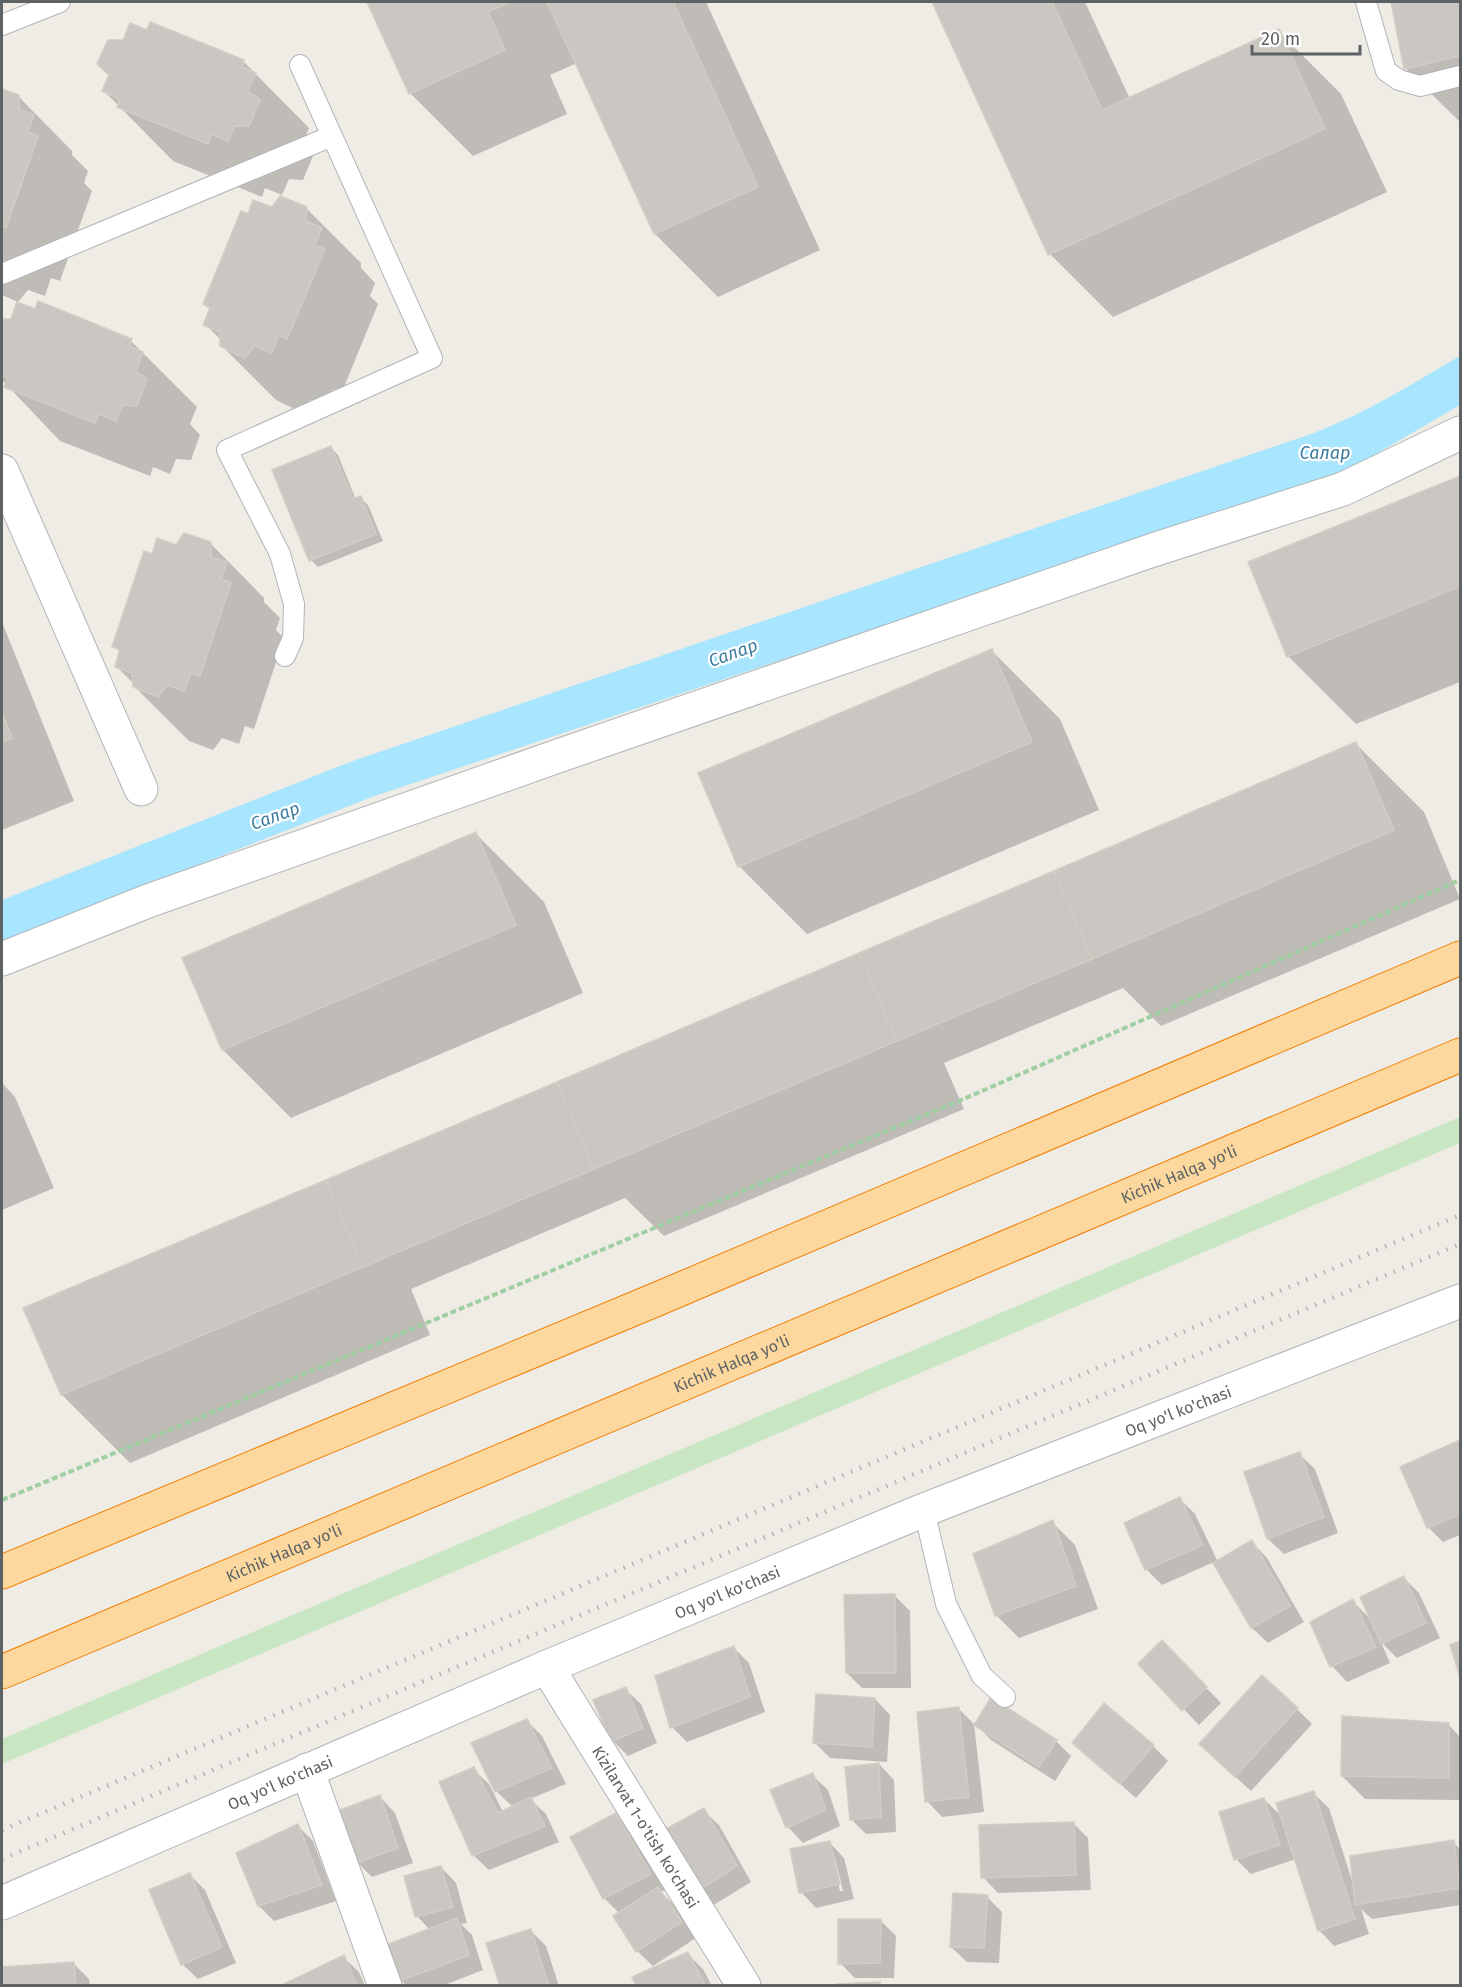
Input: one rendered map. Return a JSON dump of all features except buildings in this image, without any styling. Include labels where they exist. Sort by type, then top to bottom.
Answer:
[{"type":"highway","points":[[2,1572],[655,1300],[1461,958]]},
{"type":"highway","name":"Kichik Halqa yo'li","points":[[2,1672],[1461,1055]]},
{"type":"street","points":[[2,959],[148,901],[555,757],[1154,550],[1343,489],[1461,433]]},
{"type":"street","points":[[2,471],[141,789]]},
{"type":"street","name":"Oq yo'l ko'chasi","points":[[2,1903],[548,1667],[924,1510],[1461,1301]]},
{"type":"street","name":"Kizilarvat 1-o'tish ko'chasi","points":[[548,1667],[744,1986]]},
{"type":"street","points":[[307,1770],[385,1986]]},
{"type":"lane","points":[[2,26],[60,2]]},
{"type":"lane","points":[[1366,2],[1386,71],[1399,80],[1420,86],[1461,76]]},
{"type":"lane","points":[[285,656],[293,638],[294,604],[280,554],[227,450],[432,358],[300,65]]},
{"type":"lane","points":[[2,274],[332,136]]},
{"type":"lane","points":[[924,1510],[946,1604],[982,1676],[1005,1697]]},
{"type":"path","points":[[2,1500],[973,1095],[1461,880]]},
{"type":"green space","points":[[1460,1117],[1460,1143],[2,1764],[2,1739]]},
{"type":"water","name":"Салар","points":[[1460,356],[1460,405],[1364,461],[1333,475],[372,797],[2,941],[2,900],[350,762],[1314,433],[1370,407]]},
{"type":"railway","points":[[2,1830],[1460,1215]]},
{"type":"railway","points":[[2,1859],[1460,1244]]}]
